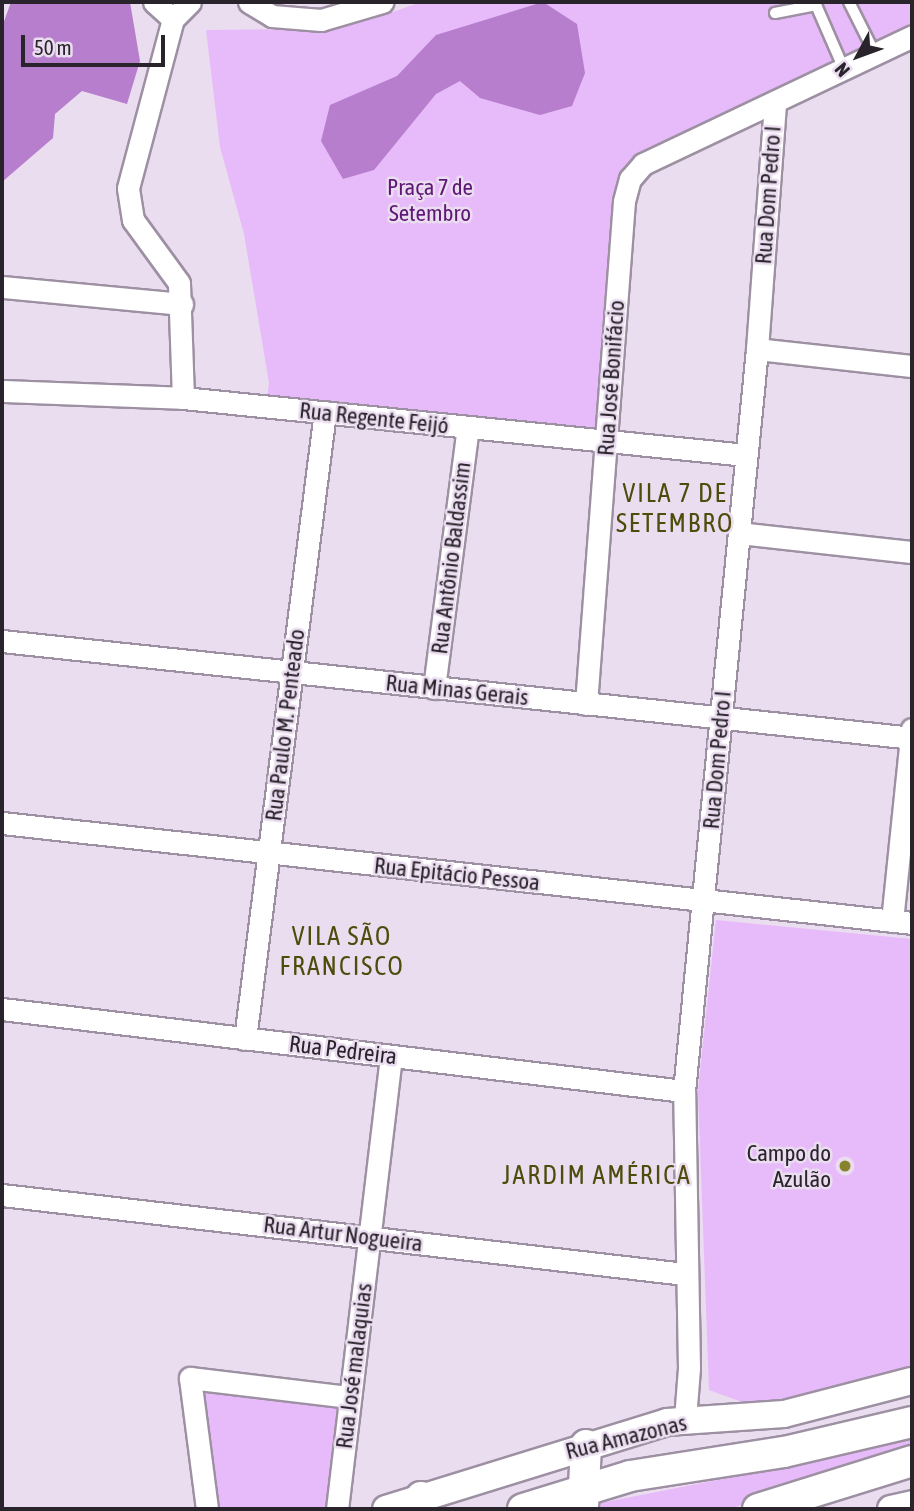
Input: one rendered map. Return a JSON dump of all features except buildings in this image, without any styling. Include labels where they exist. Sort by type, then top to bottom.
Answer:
[{"type":"main road","points":[[523,1509],[583,1500],[630,1476],[784,1452],[912,1422]]},
{"type":"main road","points":[[583,1500],[586,1445]]},
{"type":"main road","points":[[758,1509],[912,1461]]},
{"type":"street","points":[[155,2],[173,19]]},
{"type":"street","points":[[183,398],[182,304],[179,283],[133,220],[128,188],[173,19],[190,2]]},
{"type":"street","points":[[249,2],[272,16],[321,20],[382,2]]},
{"type":"street","points":[[775,102],[912,36]]},
{"type":"street","name":"Rua José Bonifácio","points":[[586,704],[624,201],[630,179],[643,164],[775,102]]},
{"type":"street","name":"Rua Dom Pedro I","points":[[685,1419],[689,1368],[685,1274],[684,1091],[757,349],[775,102]]},
{"type":"street","points":[[2,287],[182,304]]},
{"type":"street","points":[[757,349],[912,366]]},
{"type":"street","name":"Rua Regente Feijó","points":[[2,391],[183,398],[746,455]]},
{"type":"street","name":"Rua Paulo M. Penteado","points":[[245,1038],[325,412]]},
{"type":"street","name":"Rua Antônio Baldassim","points":[[434,688],[468,428]]},
{"type":"street","points":[[739,533],[912,552]]},
{"type":"street","name":"Rua Minas Gerais","points":[[2,641],[912,738]]},
{"type":"street","points":[[902,922],[912,729]]},
{"type":"street","name":"Rua Epitácio Pessoa","points":[[2,823],[902,922]]},
{"type":"street","name":"Rua Pedreira","points":[[2,1009],[684,1091]]},
{"type":"street","name":"Rua José malaquias","points":[[337,1509],[391,1056]]},
{"type":"street","name":"Rua Artur Nogueira","points":[[2,1195],[685,1274]]},
{"type":"street","points":[[207,1509],[190,1378],[350,1397]]},
{"type":"street","name":"Rua Amazonas","points":[[386,1509],[421,1503],[586,1445],[685,1419],[784,1414],[912,1381]]},
{"type":"street","points":[[891,1509],[912,1504]]},
{"type":"lane","points":[[849,2],[875,54]]},
{"type":"lane","points":[[775,13],[816,5],[844,69]]},
{"type":"green space","name":"Praça 7 de Setembro","points":[[421,2],[912,2],[912,34],[627,178],[597,436],[266,405],[269,383],[244,234],[220,147],[206,30],[322,29],[373,19]]},
{"type":"green space","points":[[716,920],[912,939],[912,1368],[780,1404],[742,1402],[709,1390],[698,1090]]},
{"type":"green space","points":[[199,1391],[337,1405],[328,1509],[215,1509]]},
{"type":"green space","points":[[912,1432],[912,1457],[728,1509],[570,1509],[743,1475]]},
{"type":"shaded area","points":[[11,2],[130,2],[140,61],[127,104],[82,91],[55,114],[53,138],[2,182],[2,27]]},
{"type":"shaded area","points":[[543,2],[577,24],[585,73],[572,106],[540,115],[480,98],[460,81],[436,94],[374,170],[343,179],[321,141],[330,105],[397,76],[436,35]]},
{"type":"place","name":"Campo do Azulão","points":[[845,1166]]},
{"type":"district","name":"VILA 7 DE SETEMBRO","points":[[675,509]]},
{"type":"district","name":"VILA SÃO FRANCISCO","points":[[342,952]]},
{"type":"district","name":"JARDIM AMÉRICA","points":[[597,1176]]}]
